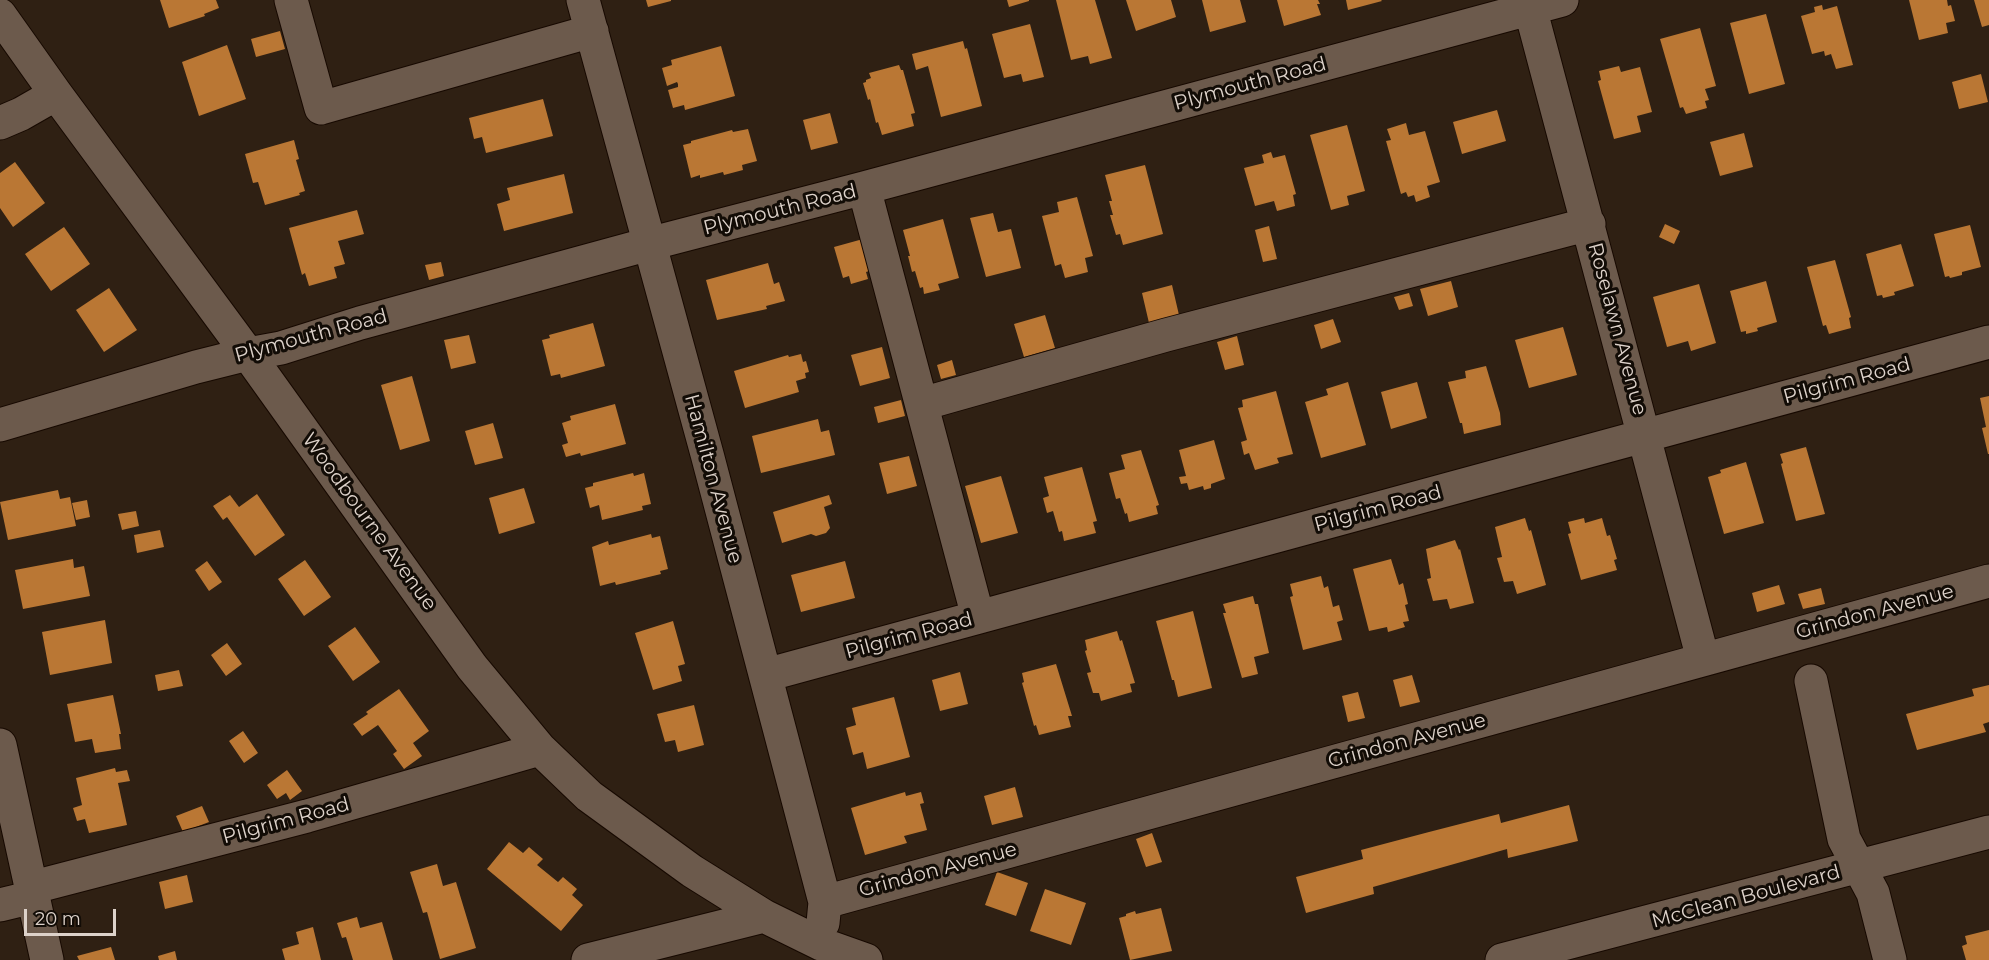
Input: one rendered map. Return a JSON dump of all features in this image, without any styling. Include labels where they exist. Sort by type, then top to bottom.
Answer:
[{"type":"street","points":[[291,0],[321,108],[592,31]]},
{"type":"street","name":"Hamilton Avenue","points":[[584,0],[825,902],[821,952]]},
{"type":"street","name":"Plymouth Road","points":[[0,425],[248,354],[281,348],[360,323],[864,188],[1529,4],[1562,0]]},
{"type":"street","name":"Roselawn Avenue","points":[[1529,4],[1703,659]]},
{"type":"street","name":"Woodbourne Avenue","points":[[0,15],[248,354],[472,667],[540,749],[589,796],[692,871],[821,952],[866,960]]},
{"type":"street","points":[[0,123],[56,94]]},
{"type":"street","points":[[864,188],[978,617]]},
{"type":"street","points":[[922,404],[1177,332],[1589,224]]},
{"type":"street","name":"Pilgrim Road","points":[[766,675],[1989,342]]},
{"type":"street","name":"Grindon Avenue","points":[[825,902],[1989,581]]},
{"type":"street","points":[[1811,681],[1844,838],[1873,892],[1890,960]]},
{"type":"street","points":[[0,745],[47,960]]},
{"type":"street","name":"Pilgrim Road","points":[[0,905],[31,893],[540,749]]},
{"type":"street","name":"McClean Boulevard","points":[[1502,960],[1989,832]]},
{"type":"street","points":[[590,960],[764,916]]},
{"type":"building","points":[[160,0],[216,0],[219,8],[204,14],[205,16],[169,28]]},
{"type":"building","points":[[646,0],[671,0],[671,1],[648,7]]},
{"type":"building","points":[[1007,0],[1029,0],[1029,1],[1009,7]]},
{"type":"building","points":[[1056,0],[1095,0],[1112,58],[1090,64],[1088,56],[1071,60]]},
{"type":"building","points":[[1126,0],[1171,0],[1176,17],[1136,31]]},
{"type":"building","points":[[1202,0],[1240,0],[1246,22],[1210,32]]},
{"type":"building","points":[[1277,0],[1318,0],[1321,15],[1284,26]]},
{"type":"building","points":[[1346,0],[1381,0],[1382,1],[1348,10]]},
{"type":"building","points":[[1909,0],[1947,0],[1948,6],[1951,5],[1955,21],[1946,23],[1948,33],[1919,40]]},
{"type":"building","points":[[1974,0],[1989,0],[1989,25],[1982,27]]},
{"type":"building","points":[[1822,5],[1823,10],[1837,6],[1853,65],[1836,69],[1831,54],[1825,56],[1824,51],[1812,54],[1801,16],[1815,12],[1814,7]]},
{"type":"building","points":[[1766,14],[1785,84],[1749,94],[1730,23]]},
{"type":"building","points":[[1030,24],[1044,77],[1023,82],[1021,74],[1004,78],[992,34]]},
{"type":"building","points":[[1700,28],[1716,86],[1705,89],[1709,100],[1705,101],[1707,108],[1686,114],[1683,107],[1680,108],[1660,39]]},
{"type":"building","points":[[280,31],[285,49],[256,57],[251,39]]},
{"type":"building","points":[[963,41],[965,49],[967,48],[982,106],[941,117],[928,66],[916,70],[912,54]]},
{"type":"building","points":[[227,45],[246,99],[199,116],[182,62]]},
{"type":"building","points":[[721,46],[735,96],[685,110],[684,105],[673,108],[668,90],[678,87],[678,84],[677,82],[667,86],[662,68],[672,65],[671,60]]},
{"type":"building","points":[[899,65],[903,70],[915,113],[911,114],[914,126],[882,135],[863,83],[871,78],[869,73]]},
{"type":"building","points":[[1619,66],[1621,72],[1640,67],[1652,112],[1637,116],[1641,132],[1614,139],[1598,81],[1601,80],[1599,71]]},
{"type":"building","points":[[1981,74],[1988,102],[1959,109],[1952,82]]},
{"type":"building","points":[[543,99],[553,136],[486,153],[482,137],[474,139],[469,118]]},
{"type":"building","points":[[1497,110],[1506,141],[1462,154],[1453,122]]},
{"type":"building","points":[[830,113],[838,143],[811,150],[803,120]]},
{"type":"building","points":[[1406,123],[1409,135],[1425,131],[1440,182],[1427,186],[1430,197],[1416,202],[1414,195],[1408,197],[1406,192],[1401,194],[1386,141],[1391,140],[1387,129]]},
{"type":"building","points":[[1347,125],[1365,191],[1347,196],[1349,205],[1331,210],[1310,135]]},
{"type":"building","points":[[748,129],[757,161],[742,165],[743,170],[724,175],[723,172],[691,178],[683,145],[732,130],[733,132]]},
{"type":"building","points":[[1744,133],[1753,167],[1720,176],[1710,142]]},
{"type":"building","points":[[294,140],[299,159],[296,160],[305,191],[299,193],[300,195],[265,205],[258,182],[253,183],[245,154]]},
{"type":"building","points":[[1271,152],[1273,158],[1285,155],[1296,194],[1293,195],[1295,206],[1277,211],[1274,201],[1255,206],[1244,168],[1264,163],[1262,155]]},
{"type":"building","points":[[15,162],[45,203],[13,227],[0,208],[0,173]]},
{"type":"building","points":[[1145,165],[1163,234],[1123,245],[1120,234],[1116,235],[1110,215],[1113,215],[1109,201],[1112,201],[1105,175]]},
{"type":"building","points":[[564,174],[573,213],[504,231],[497,204],[510,200],[507,188]]},
{"type":"building","points":[[1077,197],[1093,256],[1085,258],[1088,272],[1065,278],[1061,264],[1055,266],[1042,216],[1059,212],[1057,202]]},
{"type":"building","points":[[357,210],[364,234],[338,241],[345,264],[334,267],[337,278],[309,286],[305,273],[302,275],[289,228]]},
{"type":"building","points":[[993,213],[998,232],[1011,229],[1021,268],[986,277],[970,218]]},
{"type":"building","points":[[943,219],[959,278],[938,284],[940,290],[924,294],[915,271],[912,272],[903,230]]},
{"type":"building","points":[[1665,224],[1680,231],[1674,244],[1659,237]]},
{"type":"building","points":[[1970,225],[1981,267],[1962,272],[1962,275],[1945,277],[1934,234]]},
{"type":"building","points":[[1269,226],[1277,259],[1263,262],[1255,230]]},
{"type":"building","points":[[64,227],[90,264],[51,291],[25,254]]},
{"type":"building","points":[[863,239],[872,270],[866,272],[868,279],[851,284],[849,276],[843,278],[834,247]]},
{"type":"building","points":[[1901,244],[1914,286],[1894,292],[1895,295],[1883,298],[1882,295],[1877,296],[1866,254]]},
{"type":"building","points":[[1835,260],[1851,317],[1849,318],[1851,328],[1829,334],[1826,325],[1823,326],[1807,267]]},
{"type":"building","points":[[441,262],[444,276],[429,280],[425,265]]},
{"type":"building","points":[[768,263],[774,284],[779,282],[785,301],[766,306],[767,309],[717,320],[706,280]]},
{"type":"building","points":[[1451,281],[1458,307],[1428,316],[1420,289]]},
{"type":"building","points":[[1766,281],[1777,322],[1757,328],[1758,331],[1746,334],[1746,331],[1741,332],[1730,291]]},
{"type":"building","points":[[1699,284],[1716,343],[1691,351],[1688,341],[1667,347],[1653,297]]},
{"type":"building","points":[[1172,285],[1179,315],[1149,323],[1142,293]]},
{"type":"building","points":[[109,288],[137,330],[104,352],[76,310]]},
{"type":"building","points":[[1409,293],[1413,306],[1399,310],[1394,297]]},
{"type":"building","points":[[1045,315],[1055,348],[1024,357],[1014,324]]},
{"type":"building","points":[[1333,319],[1341,342],[1321,349],[1314,325]]},
{"type":"building","points":[[593,323],[605,366],[561,378],[560,374],[551,376],[542,340],[550,338],[549,335]]},
{"type":"building","points":[[1563,327],[1577,375],[1529,388],[1515,340]]},
{"type":"building","points":[[469,335],[476,363],[451,369],[444,340]]},
{"type":"building","points":[[1237,336],[1244,365],[1225,370],[1217,342]]},
{"type":"building","points":[[882,347],[890,378],[860,386],[851,355]]},
{"type":"building","points":[[801,354],[809,372],[805,373],[806,378],[796,381],[799,392],[745,408],[734,371],[788,355],[789,357]]},
{"type":"building","points":[[952,360],[956,375],[941,379],[937,365]]},
{"type":"building","points":[[1486,366],[1500,413],[1501,425],[1464,434],[1448,382],[1466,378],[1465,371]]},
{"type":"building","points":[[412,376],[430,441],[400,450],[381,385]]},
{"type":"building","points":[[1348,382],[1366,445],[1321,458],[1305,402],[1328,395],[1326,389]]},
{"type":"building","points":[[1417,382],[1427,418],[1391,429],[1381,392]]},
{"type":"building","points":[[1276,391],[1293,454],[1277,458],[1279,463],[1255,470],[1249,453],[1244,455],[1241,442],[1247,440],[1238,408],[1243,407],[1242,400]]},
{"type":"building","points":[[1989,396],[1988,454],[1982,428],[1986,427],[1980,398]]},
{"type":"building","points":[[901,400],[905,416],[878,423],[874,407]]},
{"type":"building","points":[[615,404],[626,444],[581,456],[580,453],[566,457],[562,445],[568,443],[562,423],[571,420],[570,416]]},
{"type":"building","points":[[818,419],[821,432],[829,430],[835,455],[761,473],[752,436]]},
{"type":"building","points":[[493,423],[503,458],[475,465],[465,431]]},
{"type":"building","points":[[1214,440],[1225,479],[1211,484],[1211,488],[1204,490],[1203,486],[1189,490],[1187,483],[1181,484],[1179,477],[1186,476],[1179,450]]},
{"type":"building","points":[[1806,447],[1825,514],[1796,521],[1780,454]]},
{"type":"building","points":[[1141,450],[1159,505],[1156,506],[1158,514],[1129,522],[1120,498],[1116,499],[1109,473],[1125,469],[1121,455]]},
{"type":"building","points":[[909,456],[917,486],[887,494],[879,463]]},
{"type":"building","points":[[1746,462],[1764,523],[1724,534],[1708,477],[1721,473],[1720,470]]},
{"type":"building","points":[[1082,467],[1097,521],[1093,522],[1096,533],[1064,541],[1053,511],[1047,513],[1043,498],[1049,496],[1044,477]]},
{"type":"building","points":[[633,473],[634,476],[644,473],[651,504],[642,506],[643,510],[602,520],[599,505],[590,508],[585,488],[593,486],[593,483]]},
{"type":"building","points":[[1001,476],[1018,533],[981,543],[965,486]]},
{"type":"building","points":[[524,488],[535,523],[499,534],[489,498]]},
{"type":"building","points":[[58,490],[60,499],[70,497],[76,526],[8,540],[0,502]]},
{"type":"building","points":[[257,494],[285,535],[255,556],[227,517],[223,520],[213,506],[230,495],[239,507]]},
{"type":"building","points":[[829,495],[832,504],[824,507],[830,528],[826,533],[816,536],[811,534],[782,543],[773,512]]},
{"type":"building","points":[[87,500],[90,517],[76,520],[72,503]]},
{"type":"building","points":[[136,511],[139,526],[122,530],[118,514]]},
{"type":"building","points":[[1525,518],[1529,531],[1531,530],[1546,585],[1517,594],[1513,581],[1504,582],[1497,558],[1502,557],[1495,527]]},
{"type":"building","points":[[1584,518],[1585,523],[1602,518],[1617,559],[1614,560],[1617,570],[1581,580],[1568,534],[1571,533],[1568,522]]},
{"type":"building","points":[[160,530],[164,547],[137,553],[134,535]]},
{"type":"building","points":[[651,534],[652,538],[660,536],[668,569],[660,571],[661,574],[616,585],[615,582],[600,586],[592,547],[608,541],[609,545]]},
{"type":"building","points":[[1455,540],[1460,549],[1474,603],[1450,609],[1447,599],[1433,601],[1427,579],[1431,578],[1426,549]]},
{"type":"building","points":[[73,559],[74,568],[84,566],[90,596],[23,609],[15,570]]},
{"type":"building","points":[[1391,559],[1399,585],[1403,583],[1409,621],[1403,622],[1405,627],[1388,632],[1387,627],[1369,631],[1353,569]]},
{"type":"building","points":[[305,560],[331,597],[304,616],[278,579]]},
{"type":"building","points":[[207,561],[222,582],[209,591],[195,570]]},
{"type":"building","points":[[845,561],[855,598],[801,612],[791,575]]},
{"type":"building","points":[[1321,576],[1324,588],[1328,586],[1333,607],[1339,605],[1343,620],[1337,622],[1342,640],[1303,650],[1290,597],[1293,596],[1290,584]]},
{"type":"building","points":[[1779,585],[1785,604],[1757,612],[1752,593]]},
{"type":"building","points":[[1821,588],[1825,604],[1803,609],[1798,594]]},
{"type":"building","points":[[1253,596],[1255,604],[1258,604],[1269,653],[1254,657],[1258,674],[1242,678],[1223,613],[1226,613],[1223,604]]},
{"type":"building","points":[[1193,611],[1212,688],[1178,697],[1156,621]]},
{"type":"building","points":[[105,620],[112,663],[50,675],[42,632]]},
{"type":"building","points":[[673,621],[685,664],[678,666],[682,681],[653,690],[635,633]]},
{"type":"building","points":[[355,627],[380,662],[353,681],[328,646]]},
{"type":"building","points":[[1117,631],[1135,683],[1130,684],[1132,692],[1101,701],[1099,693],[1093,693],[1087,673],[1091,672],[1085,651],[1087,650],[1085,640]]},
{"type":"building","points":[[227,643],[242,664],[226,676],[211,655]]},
{"type":"building","points":[[1056,664],[1072,716],[1068,716],[1071,727],[1039,735],[1036,725],[1034,726],[1022,683],[1024,682],[1022,673]]},
{"type":"building","points":[[179,670],[183,686],[158,691],[155,675]]},
{"type":"building","points":[[960,672],[968,704],[940,711],[932,680]]},
{"type":"building","points":[[1412,675],[1420,702],[1400,707],[1393,680]]},
{"type":"building","points":[[1989,685],[1989,722],[1983,724],[1986,732],[1917,750],[1906,714],[1974,696],[1972,689]]},
{"type":"building","points":[[399,689],[429,731],[413,743],[422,756],[404,769],[393,754],[397,751],[378,725],[362,736],[353,724]]},
{"type":"building","points":[[1358,692],[1365,718],[1348,722],[1342,696]]},
{"type":"building","points":[[113,695],[121,734],[119,734],[121,749],[95,753],[92,739],[75,742],[67,704]]},
{"type":"building","points":[[894,697],[910,757],[867,769],[863,752],[853,755],[846,728],[856,725],[852,708]]},
{"type":"building","points":[[694,705],[704,745],[678,752],[675,740],[665,742],[657,714]]},
{"type":"building","points":[[243,731],[258,753],[244,763],[229,741]]},
{"type":"building","points":[[115,768],[116,772],[127,770],[130,781],[118,783],[127,825],[89,833],[85,819],[77,821],[73,808],[82,805],[76,778]]},
{"type":"building","points":[[287,770],[302,791],[290,800],[286,793],[277,799],[267,785]]},
{"type":"building","points":[[1015,787],[1023,817],[992,825],[984,796]]},
{"type":"building","points":[[905,792],[906,796],[921,792],[924,803],[920,804],[927,830],[904,836],[907,843],[865,855],[851,808]]},
{"type":"building","points":[[1569,805],[1578,841],[1508,858],[1507,849],[1373,887],[1374,894],[1306,913],[1296,877],[1363,859],[1361,850],[1499,814],[1501,823]]},
{"type":"building","points":[[202,806],[209,822],[183,832],[176,816]]},
{"type":"building","points":[[1152,833],[1162,862],[1146,867],[1136,839]]},
{"type":"building","points":[[509,842],[523,853],[529,847],[543,859],[537,865],[558,882],[563,877],[577,889],[572,895],[583,905],[561,931],[487,869]]},
{"type":"building","points":[[437,864],[443,886],[456,882],[476,948],[440,959],[427,912],[423,913],[410,872]]},
{"type":"building","points":[[997,872],[1028,883],[1016,916],[985,905]]},
{"type":"building","points":[[187,875],[193,902],[165,909],[159,882]]},
{"type":"building","points":[[1045,889],[1086,903],[1071,945],[1030,931]]},
{"type":"building","points":[[1161,908],[1172,951],[1130,960],[1119,918],[1135,911],[1136,914]]},
{"type":"building","points":[[357,917],[360,928],[382,922],[393,960],[353,960],[346,937],[342,938],[337,923]]},
{"type":"building","points":[[313,927],[321,960],[285,960],[282,949],[299,944],[296,932]]},
{"type":"building","points":[[1989,930],[1989,960],[1966,960],[1962,946],[1967,944],[1965,936]]},
{"type":"building","points":[[111,947],[115,960],[79,960],[77,956]]},
{"type":"building","points":[[175,951],[177,960],[159,960],[158,956]]}]
